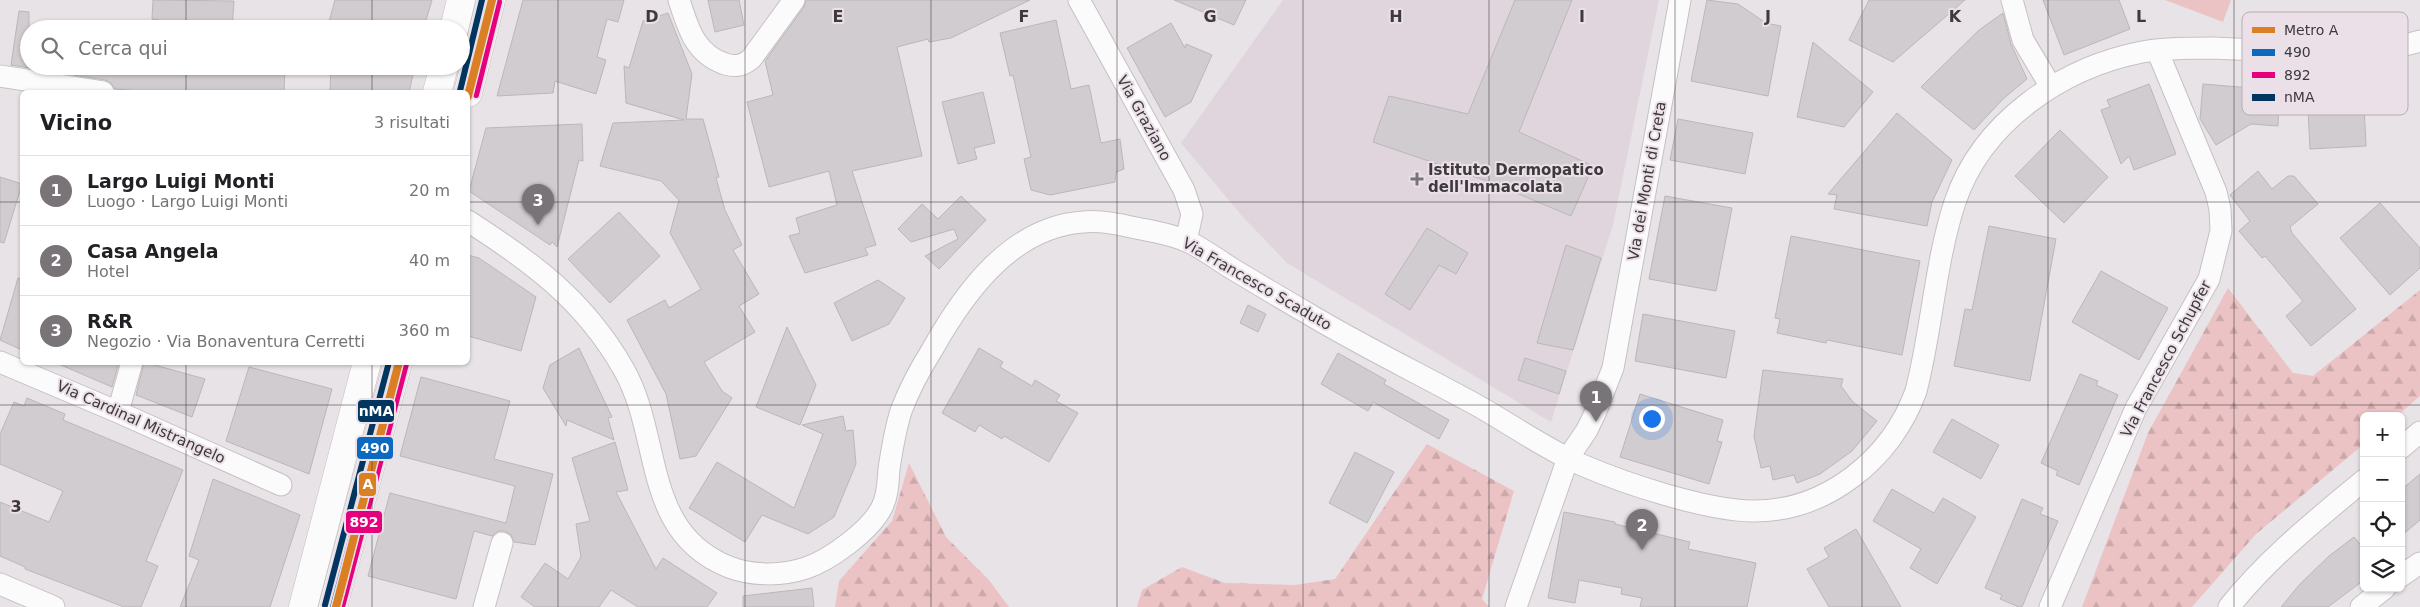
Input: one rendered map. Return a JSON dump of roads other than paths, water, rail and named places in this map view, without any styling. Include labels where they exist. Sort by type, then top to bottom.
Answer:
[{"type":"main road","points":[[456,20],[461,0]]},
{"type":"main road","points":[[469,90],[492,0]]},
{"type":"main road","points":[[438,90],[442,75]]},
{"type":"main road","points":[[303,607],[366,365]]},
{"type":"main road","points":[[333,607],[397,365]]},
{"type":"street","points":[[679,0],[693,38],[701,51],[718,61],[736,66],[743,65],[751,59],[794,0]]},
{"type":"street","name":"Via Graziano","points":[[1079,0],[1184,190],[1192,214],[1186,241]]},
{"type":"street","name":"Via dei Monti di Creta","points":[[1568,458],[1587,430],[1614,362],[1680,0]]},
{"type":"street","points":[[2012,0],[2023,40],[2051,87]]},
{"type":"street","name":"Via Francesco Scaduto","points":[[2408,44],[2420,40]]},
{"type":"street","name":"Via Francesco Scaduto","points":[[470,222],[522,256],[542,272],[585,314],[624,370],[635,394],[650,440],[665,506],[682,532],[708,556],[745,572],[772,574],[811,566],[834,554],[880,512],[885,501],[898,421],[916,376],[959,304],[983,275],[1006,255],[1042,232],[1068,224],[1084,222],[1124,225],[1186,241],[1312,316],[1476,404],[1568,458],[1599,472],[1648,489],[1722,507],[1753,511],[1782,508],[1806,502],[1830,490],[1858,473],[1886,446],[1899,428],[1913,400],[1922,366],[1950,218],[1968,172],[1982,151],[2005,124],[2051,87],[2078,73],[2104,63],[2157,50],[2242,49]]},
{"type":"street","name":"Via Francesco Schupfer","points":[[2050,607],[2136,408],[2209,280],[2220,242],[2220,209],[2216,192],[2157,50]]},
{"type":"street","points":[[0,76],[90,90]]},
{"type":"street","name":"Via Cardinal Mistrangelo","points":[[0,362],[118,412],[281,485]]},
{"type":"street","points":[[118,412],[131,365]]},
{"type":"street","points":[[2405,445],[2420,432]]},
{"type":"street","points":[[1516,607],[1568,458]]},
{"type":"street","points":[[2229,607],[2267,564],[2360,483]]},
{"type":"street","points":[[484,607],[502,543]]},
{"type":"street","points":[[2405,573],[2420,563]]},
{"type":"street","points":[[0,584],[54,607]]},
{"type":"street","points":[[2361,607],[2380,592]]},
{"type":"metro line","name":"A","points":[[470,90],[492,0]]},
{"type":"metro line","name":"A","points":[[336,607],[398,365]]},
{"type":"place","name":"Istituto Dermopatico dell'Immacolata","points":[[1417,179]]},
{"type":"place","name":"R&R","points":[[538,225]]},
{"type":"place","name":"Largo Luigi Monti","points":[[1596,422]]},
{"type":"place","name":"Casa Angela","points":[[1642,550]]}]
